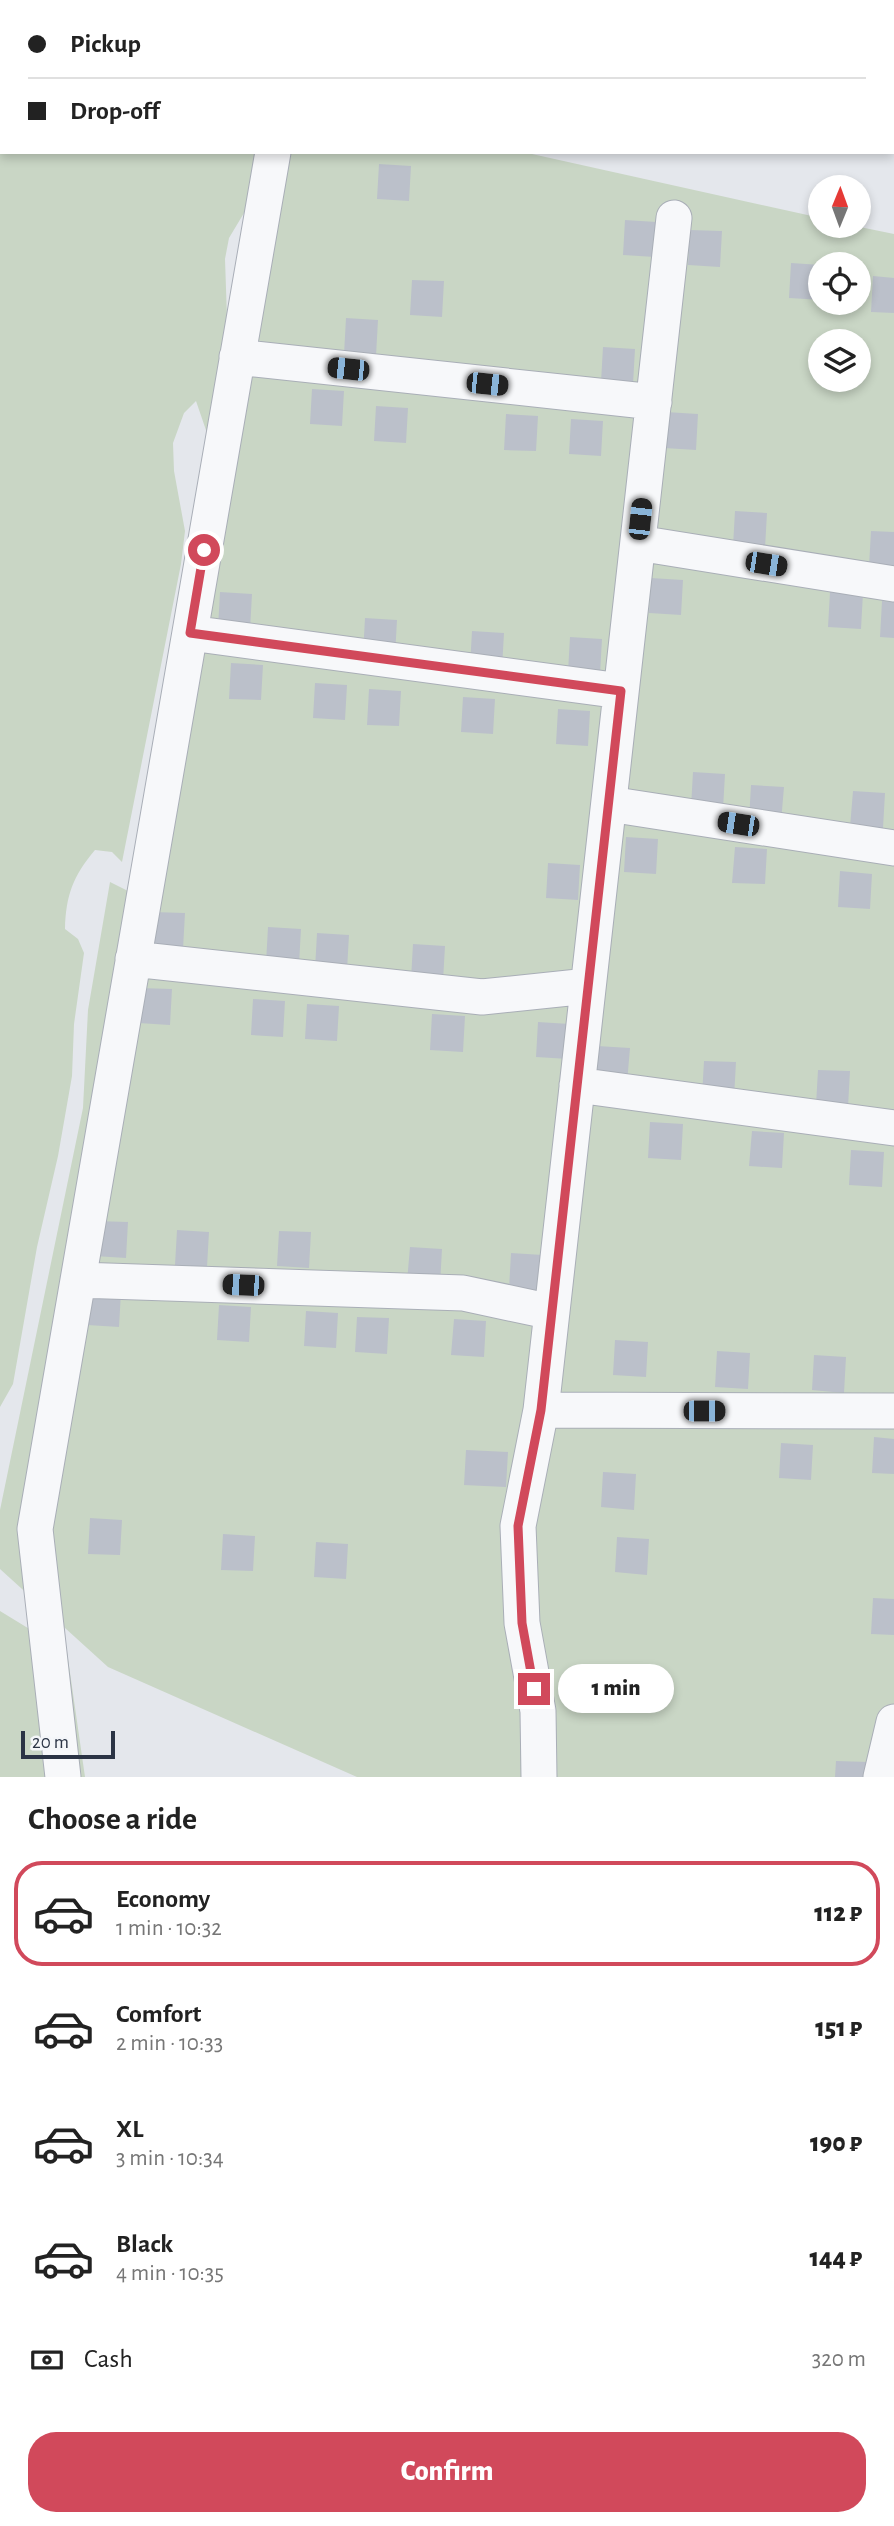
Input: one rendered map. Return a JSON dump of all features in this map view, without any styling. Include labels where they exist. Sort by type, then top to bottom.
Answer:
[{"type":"street","points":[[63,1777],[35,1529],[273,154]]},
{"type":"street","points":[[539,1777],[538,1711],[522,1623],[518,1526],[541,1410],[674,218]]},
{"type":"street","points":[[237,357],[654,402]]},
{"type":"street","points":[[638,543],[894,584]]},
{"type":"street","points":[[190,633],[621,691]]},
{"type":"street","points":[[609,804],[894,848]]},
{"type":"street","points":[[133,960],[482,997],[589,986]]},
{"type":"street","points":[[577,1085],[894,1128]]},
{"type":"street","points":[[78,1280],[463,1293],[552,1312]]},
{"type":"street","points":[[541,1410],[894,1412]]},
{"type":"street","points":[[881,1777],[894,1721]]},
{"type":"green space","points":[[0,154],[256,154],[247,208],[229,238],[225,259],[227,318],[208,436],[196,401],[184,413],[173,443],[174,471],[185,531],[181,564],[122,862],[112,852],[95,850],[76,877],[67,906],[65,929],[78,939],[84,953],[74,1024],[72,1076],[58,1156],[37,1247],[13,1384],[0,1407]]},
{"type":"green space","points":[[277,154],[532,154],[808,215],[808,238],[872,238],[872,229],[894,234],[894,1777],[357,1777],[108,1667],[0,1569],[0,1510],[83,1108],[88,1010],[110,882],[128,891]]},
{"type":"green space","points":[[0,1611],[67,1652],[85,1777],[0,1777]]},
{"type":"building","points":[[379,164],[411,166],[409,201],[377,199]]},
{"type":"building","points":[[625,220],[657,222],[655,257],[623,255]]},
{"type":"building","points":[[690,230],[722,231],[720,267],[688,265]]},
{"type":"building","points":[[791,263],[808,264],[808,299],[789,298]]},
{"type":"building","points":[[873,276],[894,278],[894,313],[871,312]]},
{"type":"building","points":[[412,280],[444,281],[442,317],[410,315]]},
{"type":"building","points":[[346,318],[378,320],[376,356],[344,354]]},
{"type":"building","points":[[603,347],[635,349],[633,384],[601,382]]},
{"type":"building","points":[[312,389],[344,391],[342,426],[310,424]]},
{"type":"building","points":[[376,406],[408,408],[406,443],[374,441]]},
{"type":"building","points":[[666,412],[698,414],[696,450],[664,448]]},
{"type":"building","points":[[506,414],[538,416],[536,451],[504,450]]},
{"type":"building","points":[[571,419],[603,421],[601,456],[569,454]]},
{"type":"building","points":[[735,511],[767,513],[765,548],[733,546]]},
{"type":"building","points":[[871,531],[894,532],[894,567],[869,566]]},
{"type":"building","points":[[651,578],[683,580],[681,615],[649,613]]},
{"type":"building","points":[[220,592],[252,594],[250,630],[218,628]]},
{"type":"building","points":[[830,592],[863,593],[861,629],[828,627]]},
{"type":"building","points":[[882,601],[894,602],[894,638],[880,637]]},
{"type":"building","points":[[365,618],[397,620],[395,656],[363,654]]},
{"type":"building","points":[[472,631],[504,633],[502,668],[470,666]]},
{"type":"building","points":[[570,637],[602,639],[600,674],[568,672]]},
{"type":"building","points":[[231,663],[263,665],[261,700],[229,699]]},
{"type":"building","points":[[315,683],[347,685],[345,720],[313,718]]},
{"type":"building","points":[[369,689],[401,691],[399,726],[367,725]]},
{"type":"building","points":[[463,697],[495,699],[493,734],[461,732]]},
{"type":"building","points":[[558,709],[590,711],[588,746],[556,744]]},
{"type":"building","points":[[693,772],[725,774],[723,809],[691,807]]},
{"type":"building","points":[[751,785],[784,787],[781,822],[749,820]]},
{"type":"building","points":[[853,791],[885,793],[883,828],[850,827]]},
{"type":"building","points":[[626,837],[658,839],[656,874],[624,872]]},
{"type":"building","points":[[735,847],[767,849],[765,884],[732,883]]},
{"type":"building","points":[[548,863],[580,865],[578,900],[546,898]]},
{"type":"building","points":[[840,871],[872,874],[870,909],[838,907]]},
{"type":"building","points":[[153,912],[185,913],[183,949],[151,947]]},
{"type":"building","points":[[268,927],[301,929],[299,964],[266,963]]},
{"type":"building","points":[[317,933],[349,935],[347,970],[315,969]]},
{"type":"building","points":[[413,944],[445,946],[443,981],[411,979]]},
{"type":"building","points":[[140,988],[172,989],[170,1025],[138,1023]]},
{"type":"building","points":[[253,999],[285,1001],[283,1037],[251,1035]]},
{"type":"building","points":[[307,1004],[339,1006],[337,1041],[305,1039]]},
{"type":"building","points":[[432,1014],[465,1016],[463,1052],[430,1050]]},
{"type":"building","points":[[538,1022],[570,1024],[568,1059],[536,1057]]},
{"type":"building","points":[[597,1046],[630,1048],[627,1083],[595,1081]]},
{"type":"building","points":[[704,1061],[736,1062],[734,1098],[702,1096]]},
{"type":"building","points":[[818,1070],[850,1071],[848,1107],[816,1105]]},
{"type":"building","points":[[650,1122],[683,1124],[681,1160],[648,1158]]},
{"type":"building","points":[[752,1131],[784,1133],[782,1168],[749,1166]]},
{"type":"building","points":[[851,1150],[884,1152],[882,1187],[849,1185]]},
{"type":"building","points":[[96,1221],[128,1222],[126,1258],[94,1256]]},
{"type":"building","points":[[177,1230],[209,1232],[207,1267],[175,1265]]},
{"type":"building","points":[[279,1231],[311,1232],[309,1268],[277,1266]]},
{"type":"building","points":[[410,1247],[442,1249],[440,1285],[407,1282]]},
{"type":"building","points":[[511,1253],[543,1255],[541,1291],[509,1289]]},
{"type":"building","points":[[89,1290],[121,1292],[119,1327],[87,1325]]},
{"type":"building","points":[[219,1305],[251,1307],[249,1342],[217,1340]]},
{"type":"building","points":[[306,1311],[338,1313],[336,1348],[304,1346]]},
{"type":"building","points":[[357,1317],[389,1318],[387,1354],[355,1352]]},
{"type":"building","points":[[454,1319],[486,1321],[484,1357],[451,1355]]},
{"type":"building","points":[[615,1340],[648,1342],[646,1377],[613,1375]]},
{"type":"building","points":[[717,1351],[750,1353],[748,1389],[715,1387]]},
{"type":"building","points":[[814,1355],[846,1357],[844,1393],[812,1390]]},
{"type":"building","points":[[874,1437],[894,1439],[894,1474],[872,1473]]},
{"type":"building","points":[[781,1443],[813,1445],[811,1480],[779,1478]]},
{"type":"building","points":[[466,1450],[508,1452],[506,1487],[464,1485]]},
{"type":"building","points":[[603,1472],[636,1474],[634,1510],[601,1507]]},
{"type":"building","points":[[90,1518],[122,1520],[120,1555],[88,1554]]},
{"type":"building","points":[[223,1534],[255,1536],[253,1571],[221,1570]]},
{"type":"building","points":[[617,1537],[649,1539],[647,1575],[615,1572]]},
{"type":"building","points":[[316,1542],[348,1544],[346,1579],[314,1577]]},
{"type":"building","points":[[873,1598],[894,1599],[894,1635],[871,1634]]},
{"type":"building","points":[[836,1761],[869,1762],[868,1777],[835,1777]]},
{"type":"route","points":[[204,550],[190,633],[621,691],[541,1410],[518,1526],[522,1623],[534,1689]]}]
